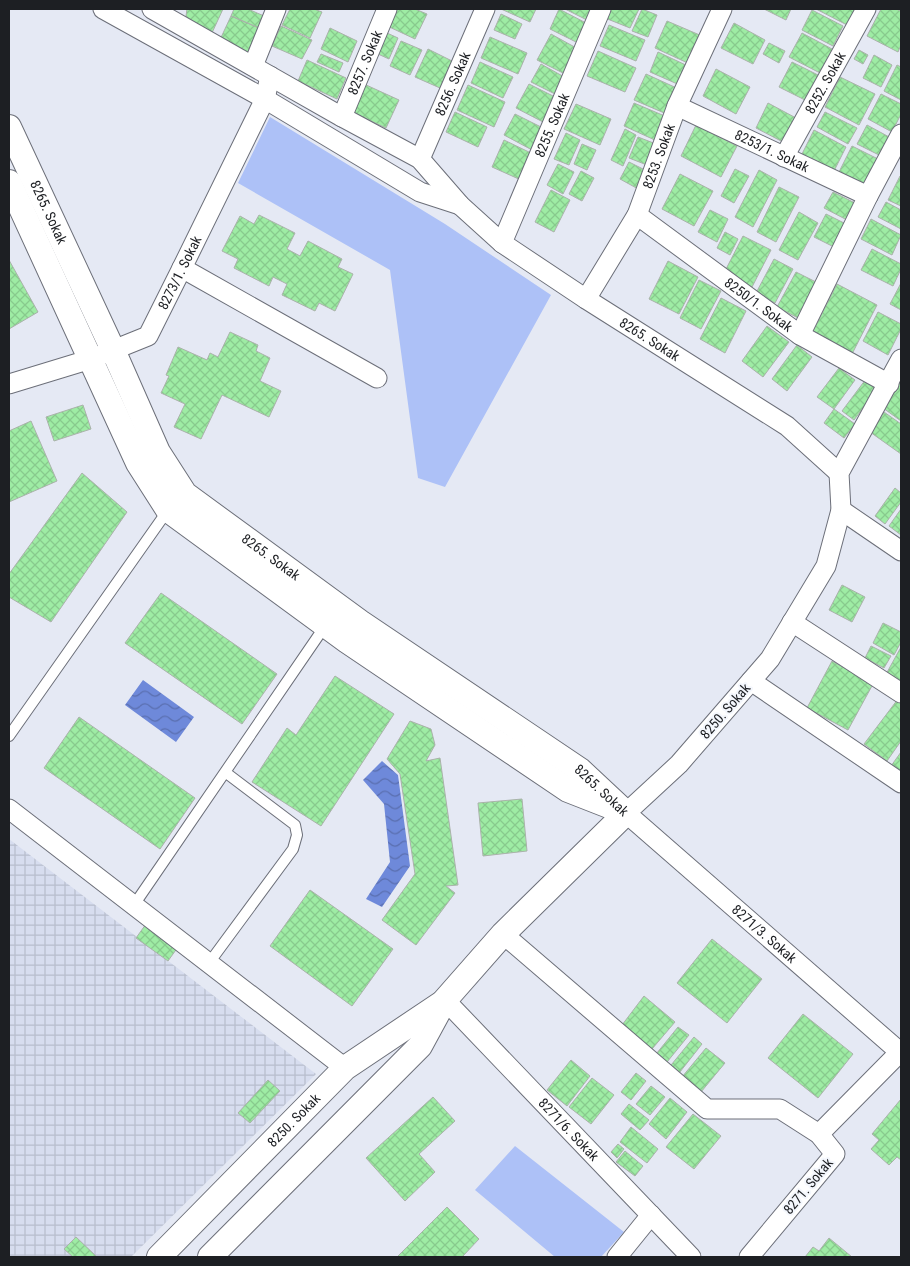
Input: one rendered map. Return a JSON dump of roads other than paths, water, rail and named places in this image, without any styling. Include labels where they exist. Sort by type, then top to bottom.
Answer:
[{"type":"street","name":"8265. Sokak","points":[[102,9],[264,99],[420,192],[460,206]]},
{"type":"street","points":[[253,66],[276,9]]},
{"type":"street","name":"8257. Sokak","points":[[342,117],[387,9]]},
{"type":"street","name":"8256. Sokak","points":[[420,159],[485,9]]},
{"type":"street","name":"8255. Sokak","points":[[502,243],[601,9]]},
{"type":"street","name":"8253. Sokak","points":[[586,299],[637,214],[677,106],[722,9]]},
{"type":"street","name":"8252. Sokak","points":[[784,157],[866,9]]},
{"type":"street","name":"8265. Sokak","points":[[160,11],[342,117],[420,159],[460,206],[502,243],[586,299],[787,426],[839,473]]},
{"type":"street","name":"8273/1. Sokak","points":[[9,384],[91,359],[148,336],[264,99],[270,76]]},
{"type":"street","name":"8253/1. Sokak","points":[[677,106],[868,196]]},
{"type":"street","name":"8265. Sokak","points":[[9,127],[113,350],[158,452],[185,494],[360,622],[580,770],[626,813]]},
{"type":"street","points":[[800,335],[868,196],[901,134]]},
{"type":"street","name":"8265. Sokak","points":[[9,182],[138,463],[168,510],[325,626],[568,790],[626,813]]},
{"type":"street","name":"8250/1. Sokak","points":[[637,214],[800,335],[889,384]]},
{"type":"street","points":[[182,268],[377,378]]},
{"type":"street","points":[[839,473],[901,359]]},
{"type":"street","name":"8250. Sokak","points":[[210,1257],[420,1046],[445,1000],[503,934],[626,813],[679,764],[770,659],[826,566],[841,510],[839,473]]},
{"type":"street","points":[[841,510],[901,551]]},
{"type":"street","points":[[792,622],[901,693]]},
{"type":"street","points":[[751,681],[901,783]]},
{"type":"street","points":[[9,809],[345,1068]]},
{"type":"street","name":"8271/3. Sokak","points":[[626,813],[901,1052]]},
{"type":"street","points":[[503,934],[707,1109],[780,1109],[819,1134]]},
{"type":"street","name":"8250. Sokak","points":[[159,1257],[345,1068],[445,1000]]},
{"type":"street","name":"8271/6. Sokak","points":[[445,1000],[691,1257]]},
{"type":"street","name":"8271. Sokak","points":[[749,1257],[834,1154],[819,1134],[901,1052]]},
{"type":"street","points":[[617,1257],[650,1215]]},
{"type":"lane","points":[[9,736],[168,510]]},
{"type":"lane","points":[[134,905],[325,626]]},
{"type":"lane","points":[[209,963],[294,849],[297,835],[295,825],[225,772]]},
{"type":"water","points":[[143,680],[194,717],[176,742],[125,705]]},
{"type":"water","points":[[382,761],[398,775],[410,866],[382,907],[366,899],[390,862],[384,804],[363,780]]}]
